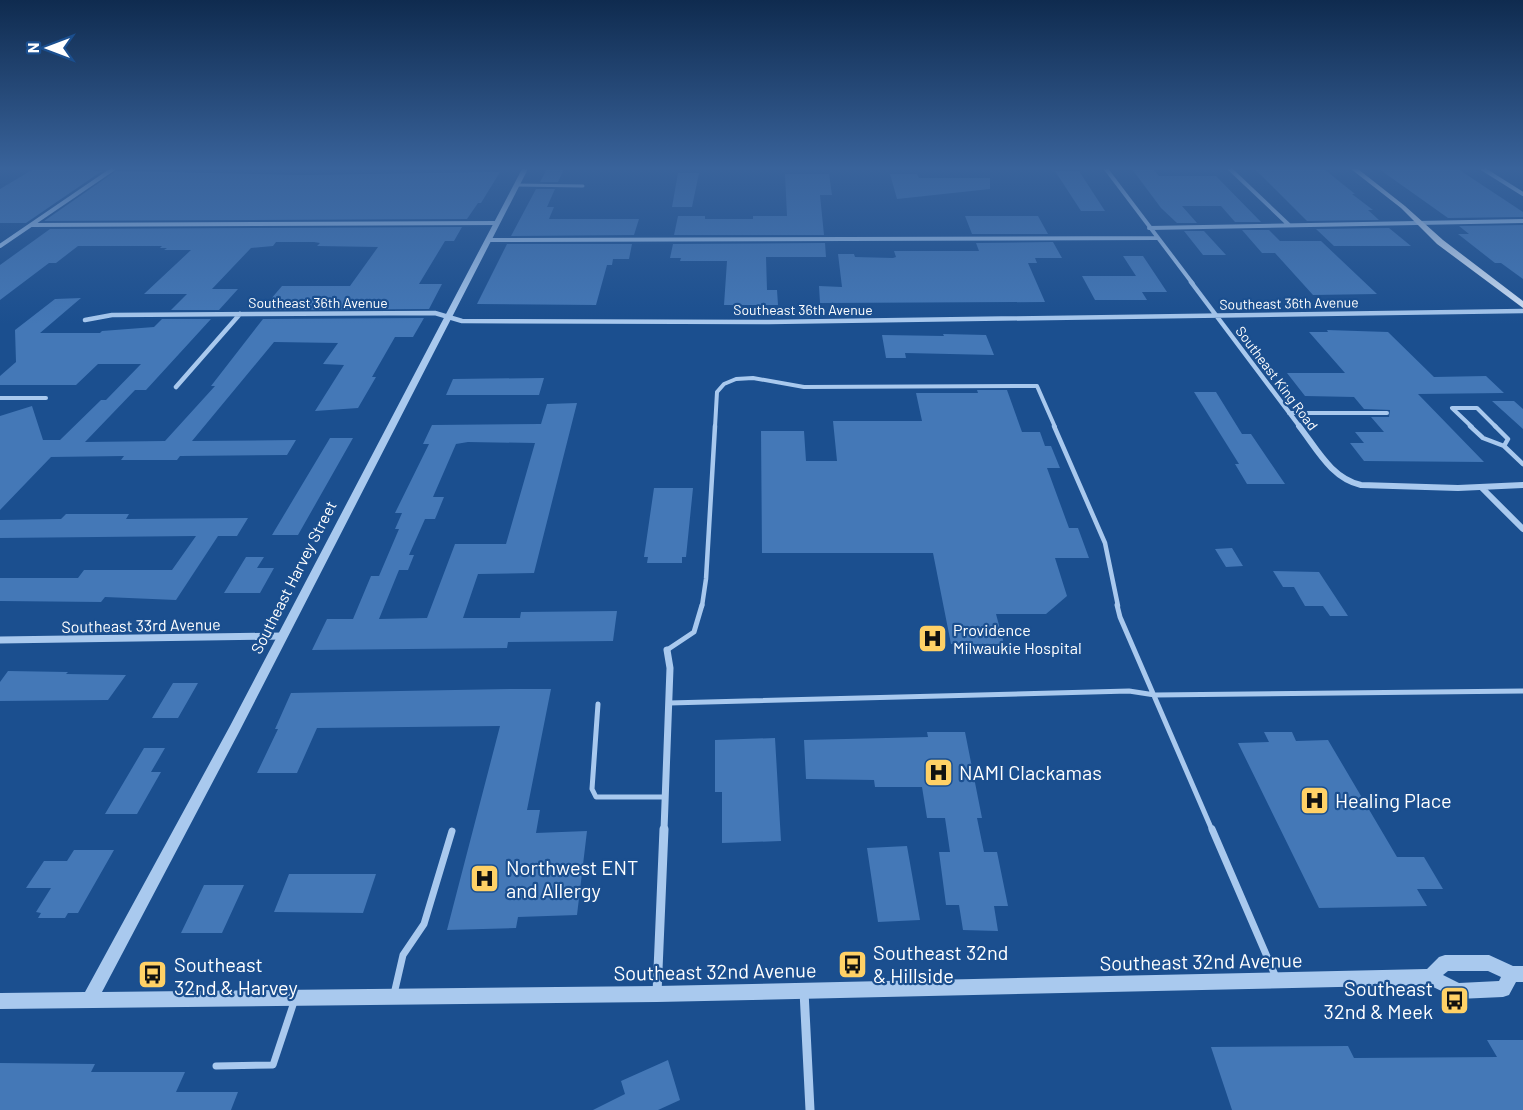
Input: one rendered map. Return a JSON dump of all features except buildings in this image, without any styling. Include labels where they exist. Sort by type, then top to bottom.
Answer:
[{"type":"main road","points":[[1417,221],[1440,242],[1523,304]]},
{"type":"street","points":[[0,246],[37,221]]},
{"type":"street","name":"Southeast King Road","points":[[1144,221],[1330,468],[1348,482],[1361,485],[1408,488],[1482,488]]},
{"type":"street","points":[[1285,221],[1289,225]]},
{"type":"street","points":[[1149,228],[1523,221]]},
{"type":"street","points":[[31,225],[497,223]]},
{"type":"street","name":"Southeast Harvey Street","points":[[90,1000],[497,223]]},
{"type":"street","points":[[488,240],[1157,238]]},
{"type":"street","name":"Southeast 36th Avenue","points":[[85,320],[112,315],[435,313],[462,321],[769,322],[1523,311]]},
{"type":"street","points":[[176,387],[240,314]]},
{"type":"street","points":[[1482,488],[1523,485]]},
{"type":"street","points":[[1482,488],[1523,529]]},
{"type":"street","name":"Southeast 33rd Avenue","points":[[0,640],[282,636]]},
{"type":"street","points":[[657,994],[669,703],[670,668],[667,650]]},
{"type":"street","name":"Southeast 32nd Avenue","points":[[0,1000],[657,994],[1430,977],[1458,991],[1503,990],[1517,974],[1489,963],[1444,963],[1430,977]]},
{"type":"street","points":[[804,991],[810,1110]]},
{"type":"lane","points":[[667,650],[694,632],[702,606],[706,579],[717,392],[724,384],[736,379],[753,378],[804,387],[1037,386],[1105,543],[1120,617],[1277,981]]},
{"type":"lane","points":[[0,398],[46,398]]},
{"type":"lane","points":[[1504,446],[1508,439],[1477,408],[1452,408],[1483,438],[1504,446],[1523,464]]},
{"type":"lane","points":[[1289,413],[1387,413]]},
{"type":"lane","points":[[669,703],[864,700],[1129,691],[1155,695],[1523,691]]},
{"type":"lane","points":[[598,704],[592,789],[596,797],[665,796]]},
{"type":"lane","points":[[393,997],[403,955],[424,924],[452,831]]},
{"type":"lane","points":[[216,1066],[273,1065],[295,997]]},
{"type":"place","name":"Providence Milwaukie Hospital","points":[[932,638]]},
{"type":"place","name":"NAMI Clackamas","points":[[938,772]]},
{"type":"place","name":"Healing Place","points":[[1314,800]]},
{"type":"place","name":"Northwest ENT and Allergy","points":[[485,878]]},
{"type":"place","name":"Southeast 32nd & Hillside","points":[[852,964]]},
{"type":"place","name":"Southeast 32nd & Harvey","points":[[153,975]]},
{"type":"place","name":"Southeast 32nd & Meek","points":[[1454,1000]]}]
